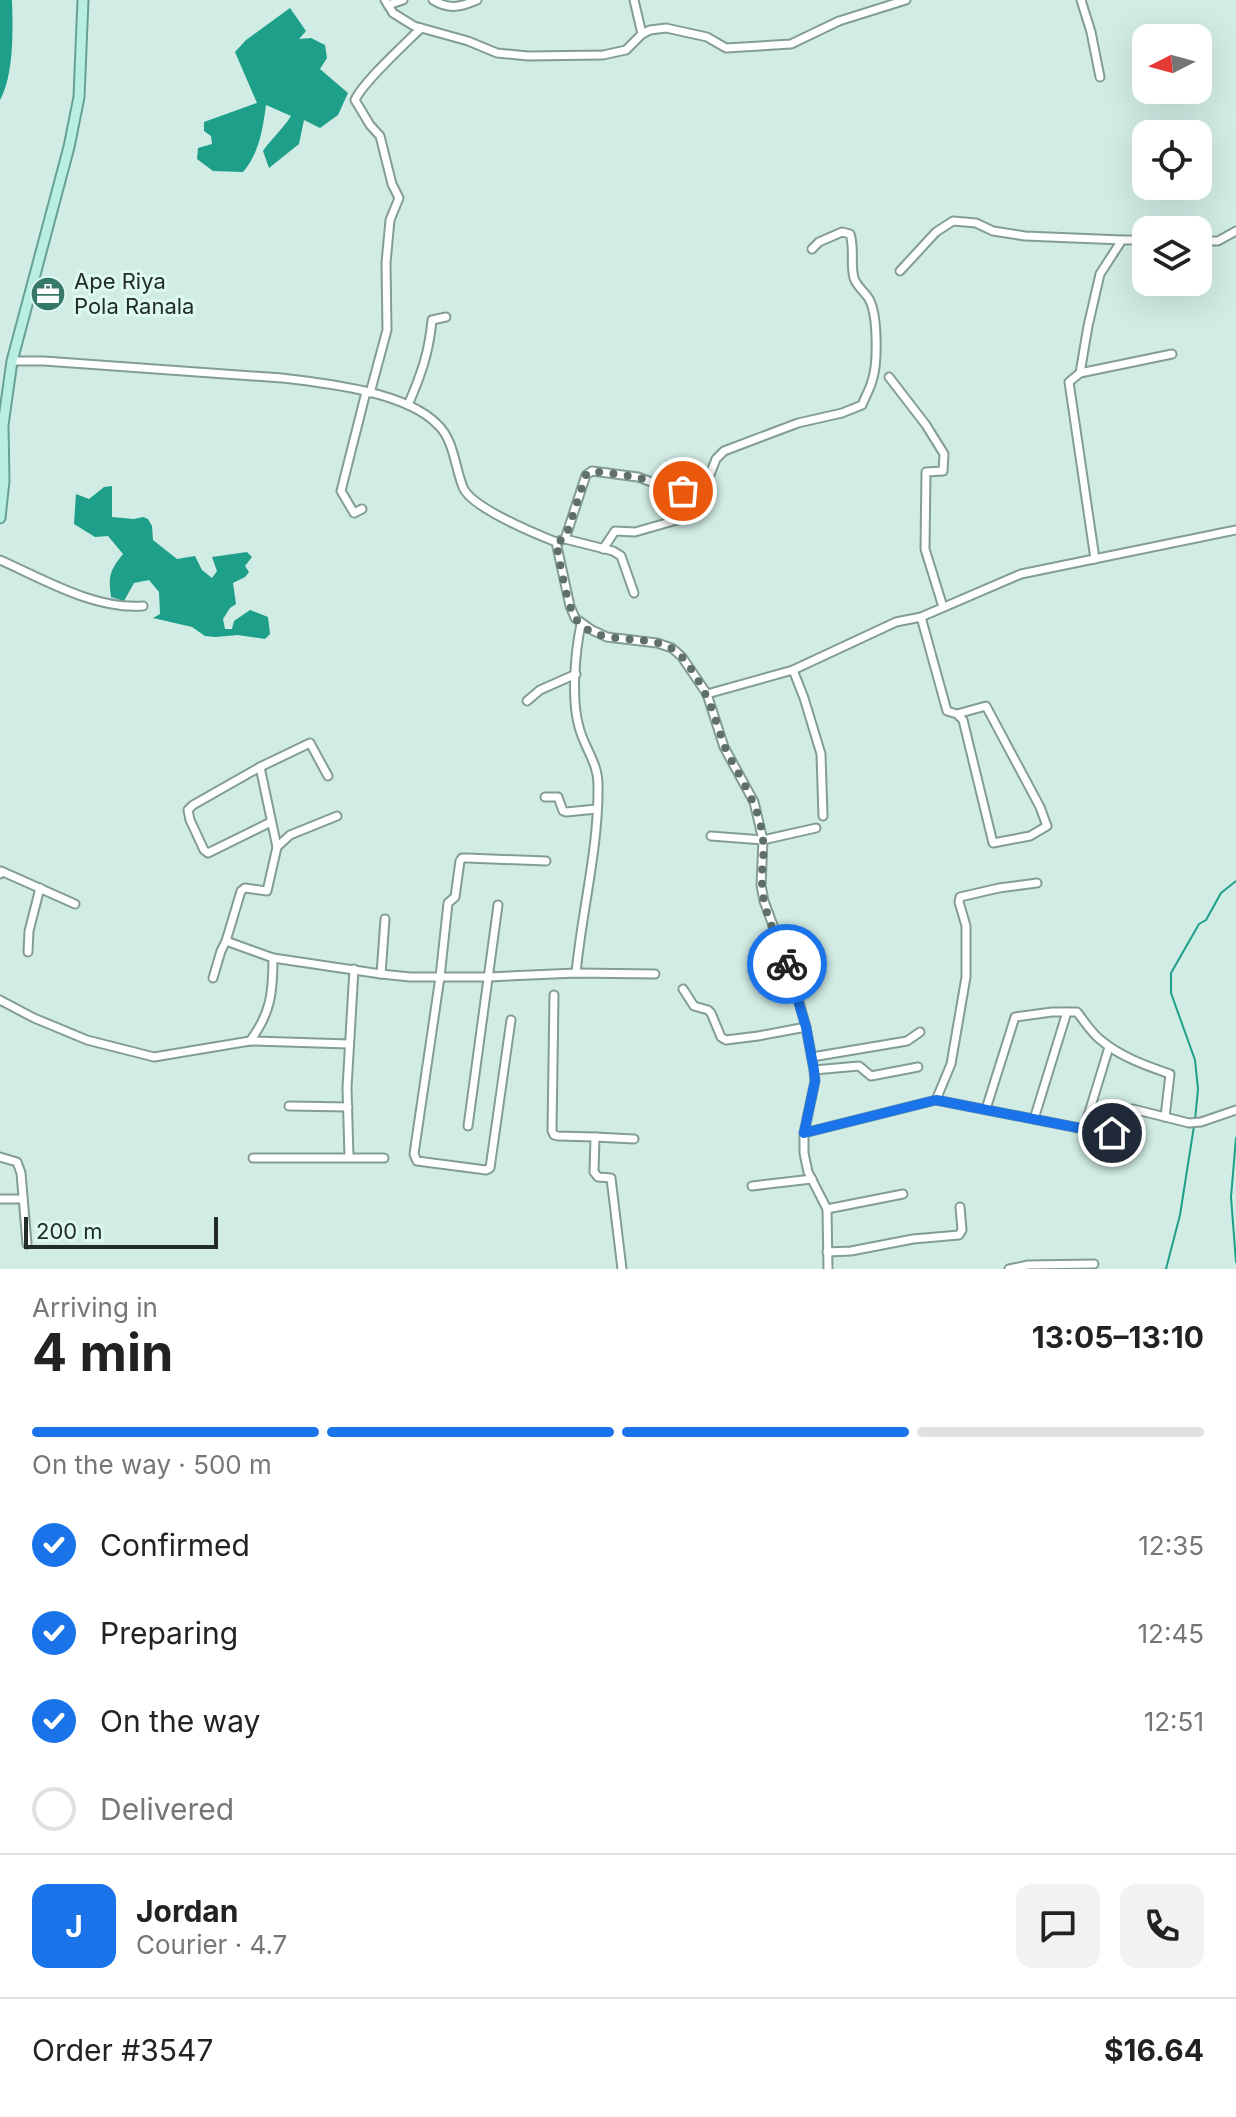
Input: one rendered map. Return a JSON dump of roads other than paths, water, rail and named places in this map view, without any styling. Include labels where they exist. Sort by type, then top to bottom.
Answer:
[{"type":"main road","points":[[0,518],[4,481],[3,425],[12,361],[69,147],[79,97],[83,0]]},
{"type":"street","points":[[403,0],[387,2],[393,13],[414,26],[468,41],[497,53],[528,56],[603,55],[626,50],[642,34],[666,28],[707,37],[726,48],[791,44],[839,21],[906,0]]},
{"type":"street","points":[[433,0],[442,6],[454,8],[477,0]]},
{"type":"street","points":[[634,0],[642,34]]},
{"type":"street","points":[[1081,0],[1100,77]]},
{"type":"street","points":[[362,509],[354,513],[341,491],[387,330],[386,263],[390,220],[399,198],[392,184],[380,136],[355,100],[368,82],[421,28]]},
{"type":"street","points":[[900,271],[936,232],[953,221],[976,223],[993,231],[1025,236],[1132,240]]},
{"type":"street","points":[[1212,241],[1236,231]]},
{"type":"street","points":[[565,539],[586,475],[592,471],[638,477],[683,491],[698,491],[706,485],[716,459],[724,451],[798,423],[862,405],[873,380],[876,343],[873,310],[853,276],[850,234],[842,232],[829,237],[812,249]]},
{"type":"street","points":[[1080,373],[1100,274],[1122,240]]},
{"type":"street","points":[[408,405],[424,368],[432,320],[446,317]]},
{"type":"street","points":[[1095,559],[1069,382],[1080,373],[1172,354]]},
{"type":"street","points":[[12,361],[320,382],[368,392],[408,405],[438,425],[447,437],[465,493],[478,504],[531,533],[556,542],[565,539],[613,551],[621,556],[634,593]]},
{"type":"street","points":[[889,377],[944,454],[943,471],[926,472],[925,549],[943,607]]},
{"type":"street","points":[[603,549],[615,531],[635,532],[684,518]]},
{"type":"street","points":[[707,694],[793,670],[896,622],[921,617],[1021,574],[1236,530]]},
{"type":"street","points":[[556,542],[575,618],[607,637],[657,643],[672,648],[682,657],[707,694],[724,747],[754,802],[763,840],[761,885],[764,901],[792,977],[812,1057],[815,1081],[804,1133],[804,1153],[808,1172],[827,1209],[828,1269]]},
{"type":"street","points":[[0,560],[91,600],[130,607],[143,606]]},
{"type":"street","points":[[921,617],[947,711],[963,720],[993,843],[1030,836],[1047,826],[986,706],[957,714]]},
{"type":"street","points":[[576,973],[597,809],[598,776],[595,762],[579,731],[576,715],[577,642],[581,624]]},
{"type":"street","points":[[793,670],[821,754],[823,816]]},
{"type":"street","points":[[527,701],[552,683],[576,674]]},
{"type":"street","points":[[271,822],[208,853],[188,810],[260,767],[310,743],[328,776]]},
{"type":"street","points":[[213,978],[241,891],[245,888],[267,891],[277,847],[260,767]]},
{"type":"street","points":[[545,797],[558,797],[566,812],[597,809]]},
{"type":"street","points":[[277,847],[290,835],[337,816]]},
{"type":"street","points":[[711,836],[763,840],[816,828]]},
{"type":"street","points":[[511,1020],[490,1168],[417,1161],[414,1154],[448,903],[455,897],[457,867],[462,858],[546,861]]},
{"type":"street","points":[[0,874],[1,871],[75,904]]},
{"type":"street","points":[[936,1100],[951,1064],[966,977],[968,952],[960,897],[1037,883]]},
{"type":"street","points":[[28,952],[29,931],[40,888]]},
{"type":"street","points":[[468,1126],[498,905]]},
{"type":"street","points":[[381,974],[385,919]]},
{"type":"street","points":[[226,941],[273,958],[381,974],[488,977],[576,973],[655,974]]},
{"type":"street","points":[[250,1041],[270,1004],[273,958]]},
{"type":"street","points":[[349,1157],[349,1044],[354,969]]},
{"type":"street","points":[[683,989],[694,1006],[711,1013],[721,1037],[726,1040],[806,1027]]},
{"type":"street","points":[[554,995],[554,1135],[634,1139]]},
{"type":"street","points":[[0,1000],[87,1040],[154,1057],[250,1041],[349,1044]]},
{"type":"street","points":[[1034,1119],[1067,1012]]},
{"type":"street","points":[[986,1109],[1015,1017],[1077,1012],[1099,1040],[1109,1047],[1145,1066],[1170,1074],[1165,1117]]},
{"type":"street","points":[[812,1057],[907,1041],[920,1032]]},
{"type":"street","points":[[1084,1129],[1109,1047]]},
{"type":"street","points":[[814,1070],[859,1066],[871,1076],[918,1067]]},
{"type":"street","points":[[804,1133],[936,1100],[1112,1133],[1123,1110],[1133,1109],[1189,1123],[1236,1110]]},
{"type":"street","points":[[289,1106],[348,1107]]},
{"type":"street","points":[[595,1137],[594,1172],[598,1177],[611,1178],[622,1269]]},
{"type":"street","points":[[0,1157],[17,1162],[21,1173],[27,1244]]},
{"type":"street","points":[[253,1158],[384,1158]]},
{"type":"street","points":[[752,1186],[812,1179]]},
{"type":"street","points":[[827,1209],[903,1194]]},
{"type":"street","points":[[0,1199],[23,1199]]},
{"type":"street","points":[[827,1252],[959,1235],[962,1230],[960,1207]]},
{"type":"street","points":[[1009,1269],[1028,1265],[1094,1264]]},
{"type":"waterway","points":[[1195,1120],[1198,1089],[1195,1060],[1171,993],[1171,973],[1199,924],[1206,920],[1221,893],[1236,881]]},
{"type":"waterway","points":[[1166,1269],[1180,1215],[1194,1126]]},
{"type":"waterway","points":[[1236,1138],[1231,1197],[1236,1262]]},
{"type":"place","name":"Ape Riya Pola Ranala","points":[[48,294]]}]
